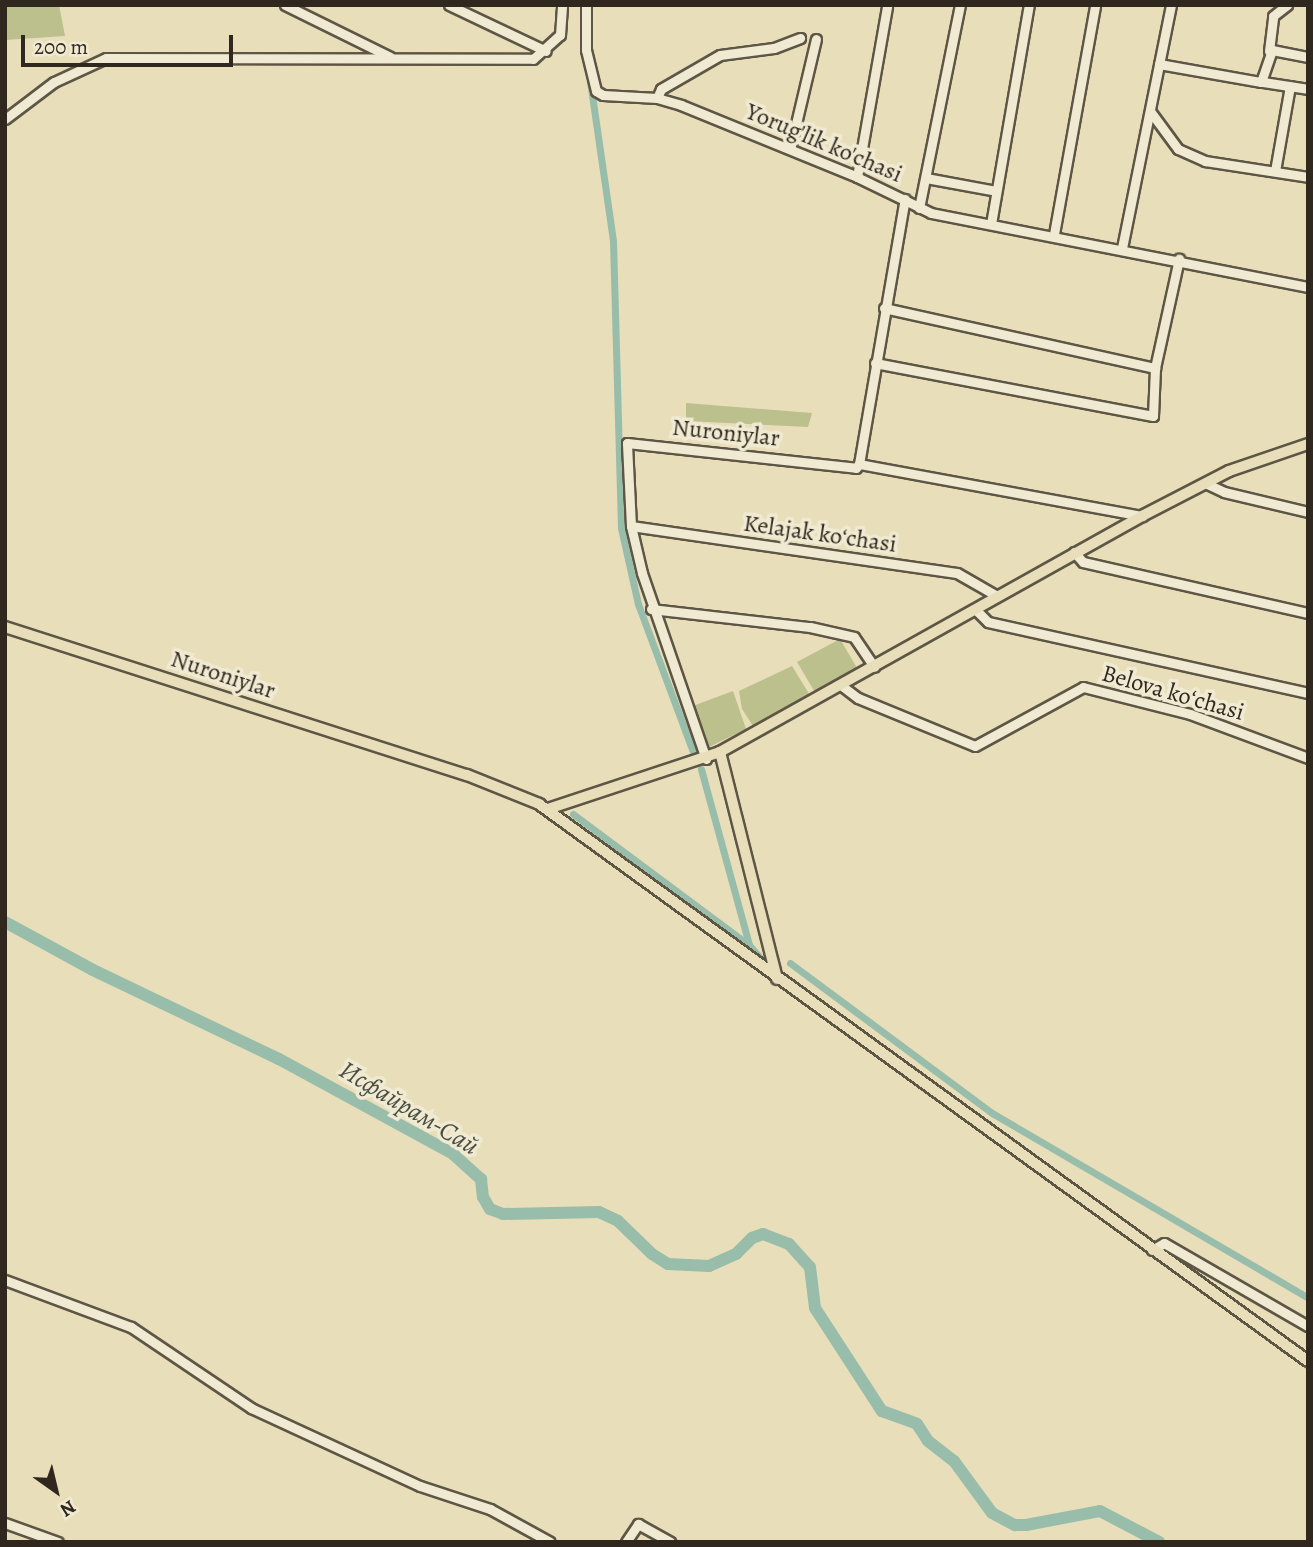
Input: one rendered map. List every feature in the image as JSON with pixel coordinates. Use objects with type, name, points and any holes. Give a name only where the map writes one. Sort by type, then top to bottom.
[{"type":"main road","points":[[548,809],[706,759],[842,687],[1074,552],[1205,483],[1281,450],[1308,444]]},
{"type":"main road","name":"Nuroniylar","points":[[5,627],[467,775],[548,809],[777,979],[1308,1361]]},
{"type":"main road","points":[[720,752],[777,979]]},
{"type":"street","points":[[285,5],[391,57]]},
{"type":"street","points":[[449,5],[546,51]]},
{"type":"street","points":[[5,119],[54,82],[106,58],[391,57],[523,60],[546,51],[560,35],[562,5]]},
{"type":"street","name":"Yorug'lik ko'chasi","points":[[586,5],[586,50],[596,91],[657,98],[857,177],[919,208],[1308,286]]},
{"type":"street","points":[[919,208],[960,5]]},
{"type":"street","points":[[991,224],[1028,5]]},
{"type":"street","points":[[1054,234],[1095,5]]},
{"type":"street","points":[[1122,248],[1171,5]]},
{"type":"street","points":[[1263,82],[1273,16],[1287,5]]},
{"type":"street","points":[[857,177],[887,6]]},
{"type":"street","points":[[657,98],[661,89],[720,55],[774,48],[800,38]]},
{"type":"street","points":[[790,149],[816,40]]},
{"type":"street","points":[[1269,51],[1308,57]]},
{"type":"street","points":[[1160,64],[1308,89]]},
{"type":"street","points":[[1275,171],[1290,86]]},
{"type":"street","points":[[1150,111],[1178,149],[1205,161],[1308,177]]},
{"type":"street","points":[[926,178],[996,191]]},
{"type":"street","points":[[859,464],[905,199]]},
{"type":"street","points":[[876,363],[1153,416],[1155,368],[1180,259]]},
{"type":"street","points":[[884,308],[1155,368]]},
{"type":"street","name":"Nuroniylar","points":[[706,759],[651,609],[631,526],[627,443],[856,468],[859,464],[1142,516]]},
{"type":"street","points":[[1205,483],[1308,512]]},
{"type":"street","name":"Kelajak koʻchasi","points":[[631,526],[957,573],[997,596]]},
{"type":"street","points":[[1074,552],[1083,562],[1308,613]]},
{"type":"street","points":[[651,609],[810,627],[854,637],[874,667]]},
{"type":"street","points":[[975,609],[988,622],[1308,693]]},
{"type":"street","name":"Belova koʻchasi","points":[[842,687],[858,698],[975,746],[1083,687],[1190,715],[1308,758]]},
{"type":"street","points":[[1152,1250],[1164,1243],[1308,1326]]},
{"type":"street","points":[[5,1280],[131,1327],[251,1408],[420,1486],[491,1509],[550,1542]]},
{"type":"street","points":[[5,1523],[58,1542]]},
{"type":"street","points":[[625,1542],[638,1524],[670,1542]]},
{"type":"green space","points":[[5,5],[59,5],[65,36],[5,40]]},
{"type":"green space","points":[[686,403],[812,413],[808,427],[686,421]]},
{"type":"green space","points":[[840,639],[857,668],[816,694],[797,662]]},
{"type":"green space","points":[[792,666],[811,697],[753,726],[742,709],[739,691]]},
{"type":"green space","points":[[733,691],[746,729],[707,748],[690,707]]},
{"type":"waterway","points":[[590,81],[613,241],[621,528],[638,604],[693,752]]},
{"type":"waterway","points":[[701,769],[749,944]]},
{"type":"waterway","points":[[573,814],[749,945],[762,960]]},
{"type":"waterway","name":"Исфайрам-Сай","points":[[5,922],[93,970],[279,1059],[453,1154],[481,1179],[483,1197],[490,1209],[503,1214],[599,1212],[618,1221],[652,1254],[668,1264],[709,1266],[736,1254],[752,1238],[763,1234],[789,1244],[810,1267],[815,1308],[882,1411],[917,1424],[928,1441],[954,1461],[992,1513],[1015,1525],[1026,1525],[1100,1511],[1159,1542]]},
{"type":"waterway","points":[[790,963],[992,1113],[1308,1298]]}]
